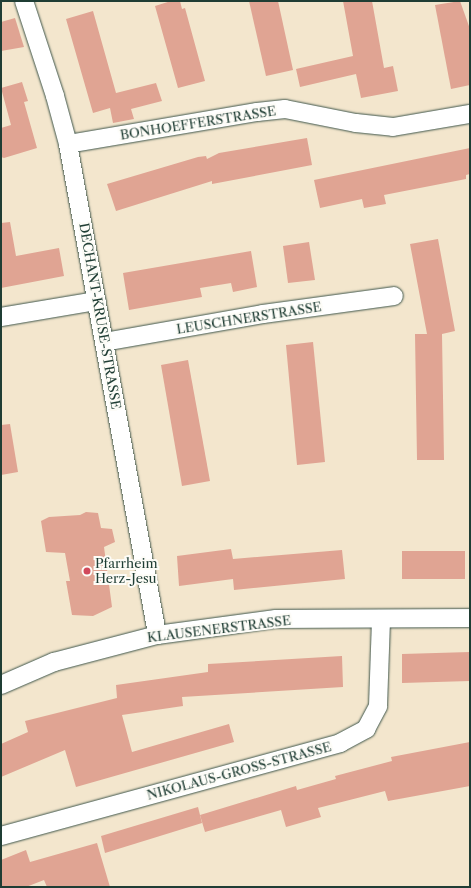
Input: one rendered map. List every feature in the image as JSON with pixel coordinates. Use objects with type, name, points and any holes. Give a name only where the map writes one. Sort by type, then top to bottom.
[{"type":"street","name":"DECHANT-KRUSE-STRASSE","points":[[24,1],[41,49],[68,144],[157,635]]},
{"type":"street","name":"BONHOEFFERSTRASSE","points":[[68,144],[257,112],[285,110],[356,124],[393,128],[470,114]]},
{"type":"street","name":"LEUSCHNERSTRASSE","points":[[104,342],[263,314],[394,296]]},
{"type":"street","points":[[1,317],[97,300]]},
{"type":"street","name":"KLAUSENERSTRASSE","points":[[1,686],[54,662],[157,635],[276,619],[470,618]]},
{"type":"street","name":"NIKOLAUS-GROSS-STRASSE","points":[[1,836],[340,743],[366,729],[378,706],[381,619]]},
{"type":"building","points":[[171,1],[180,1],[182,9],[185,8],[205,81],[178,88],[155,6]]},
{"type":"building","points":[[249,1],[278,1],[293,70],[266,76]]},
{"type":"building","points":[[343,1],[372,1],[384,68],[393,66],[398,91],[361,98],[356,74],[300,87],[296,69],[353,56]]},
{"type":"building","points":[[460,1],[470,29],[470,85],[451,89],[435,5]]},
{"type":"building","points":[[93,11],[116,93],[156,83],[162,101],[131,109],[134,119],[113,123],[110,108],[93,113],[66,19]]},
{"type":"building","points":[[15,18],[24,47],[1,51],[1,22]]},
{"type":"building","points":[[22,82],[28,101],[24,102],[37,148],[4,158],[1,157],[1,128],[11,125],[1,88]]},
{"type":"building","points":[[307,138],[312,165],[212,184],[212,181],[116,211],[107,184],[198,157],[206,156],[207,159],[219,153]]},
{"type":"building","points":[[470,148],[470,174],[466,175],[466,179],[384,195],[386,204],[364,208],[362,199],[320,208],[314,180]]},
{"type":"building","points":[[10,222],[16,256],[59,248],[64,276],[1,288],[1,223]]},
{"type":"building","points":[[438,239],[455,331],[442,334],[444,460],[417,460],[415,334],[427,334],[410,244]]},
{"type":"building","points":[[309,242],[315,280],[288,283],[283,246]]},
{"type":"building","points":[[251,251],[257,287],[233,292],[231,283],[200,288],[202,297],[129,310],[123,273]]},
{"type":"building","points":[[313,342],[325,462],[297,465],[286,345]]},
{"type":"building","points":[[188,360],[210,481],[182,486],[161,365]]},
{"type":"building","points":[[10,424],[18,472],[1,475],[1,425]]},
{"type":"building","name":"Pfarrheim Herz-Jesu","points":[[86,512],[98,513],[101,528],[112,529],[115,542],[104,547],[112,607],[93,616],[72,615],[66,581],[70,581],[65,553],[46,552],[41,521],[49,517],[80,515]]},
{"type":"building","points":[[231,549],[233,559],[342,550],[345,579],[234,590],[233,579],[179,586],[177,556]]},
{"type":"building","points":[[402,551],[465,551],[465,579],[402,579]]},
{"type":"building","points":[[470,652],[470,681],[402,683],[402,654]]},
{"type":"building","points":[[342,656],[343,687],[182,697],[183,706],[122,715],[132,752],[229,724],[234,742],[76,787],[65,750],[1,777],[1,744],[28,732],[25,721],[117,698],[116,685],[208,672],[208,664]]},
{"type":"building","points":[[470,742],[470,786],[388,801],[385,791],[318,808],[321,817],[286,827],[281,810],[205,832],[200,815],[296,786],[297,790],[336,779],[335,776],[392,761],[391,757]]},
{"type":"building","points":[[198,807],[202,823],[105,853],[101,836]]},
{"type":"building","points":[[97,843],[110,887],[47,887],[44,880],[26,887],[1,887],[1,860],[26,850],[30,862]]},
{"type":"place","name":"Pfarrheim Herz-Jesu","points":[[87,571]]}]
